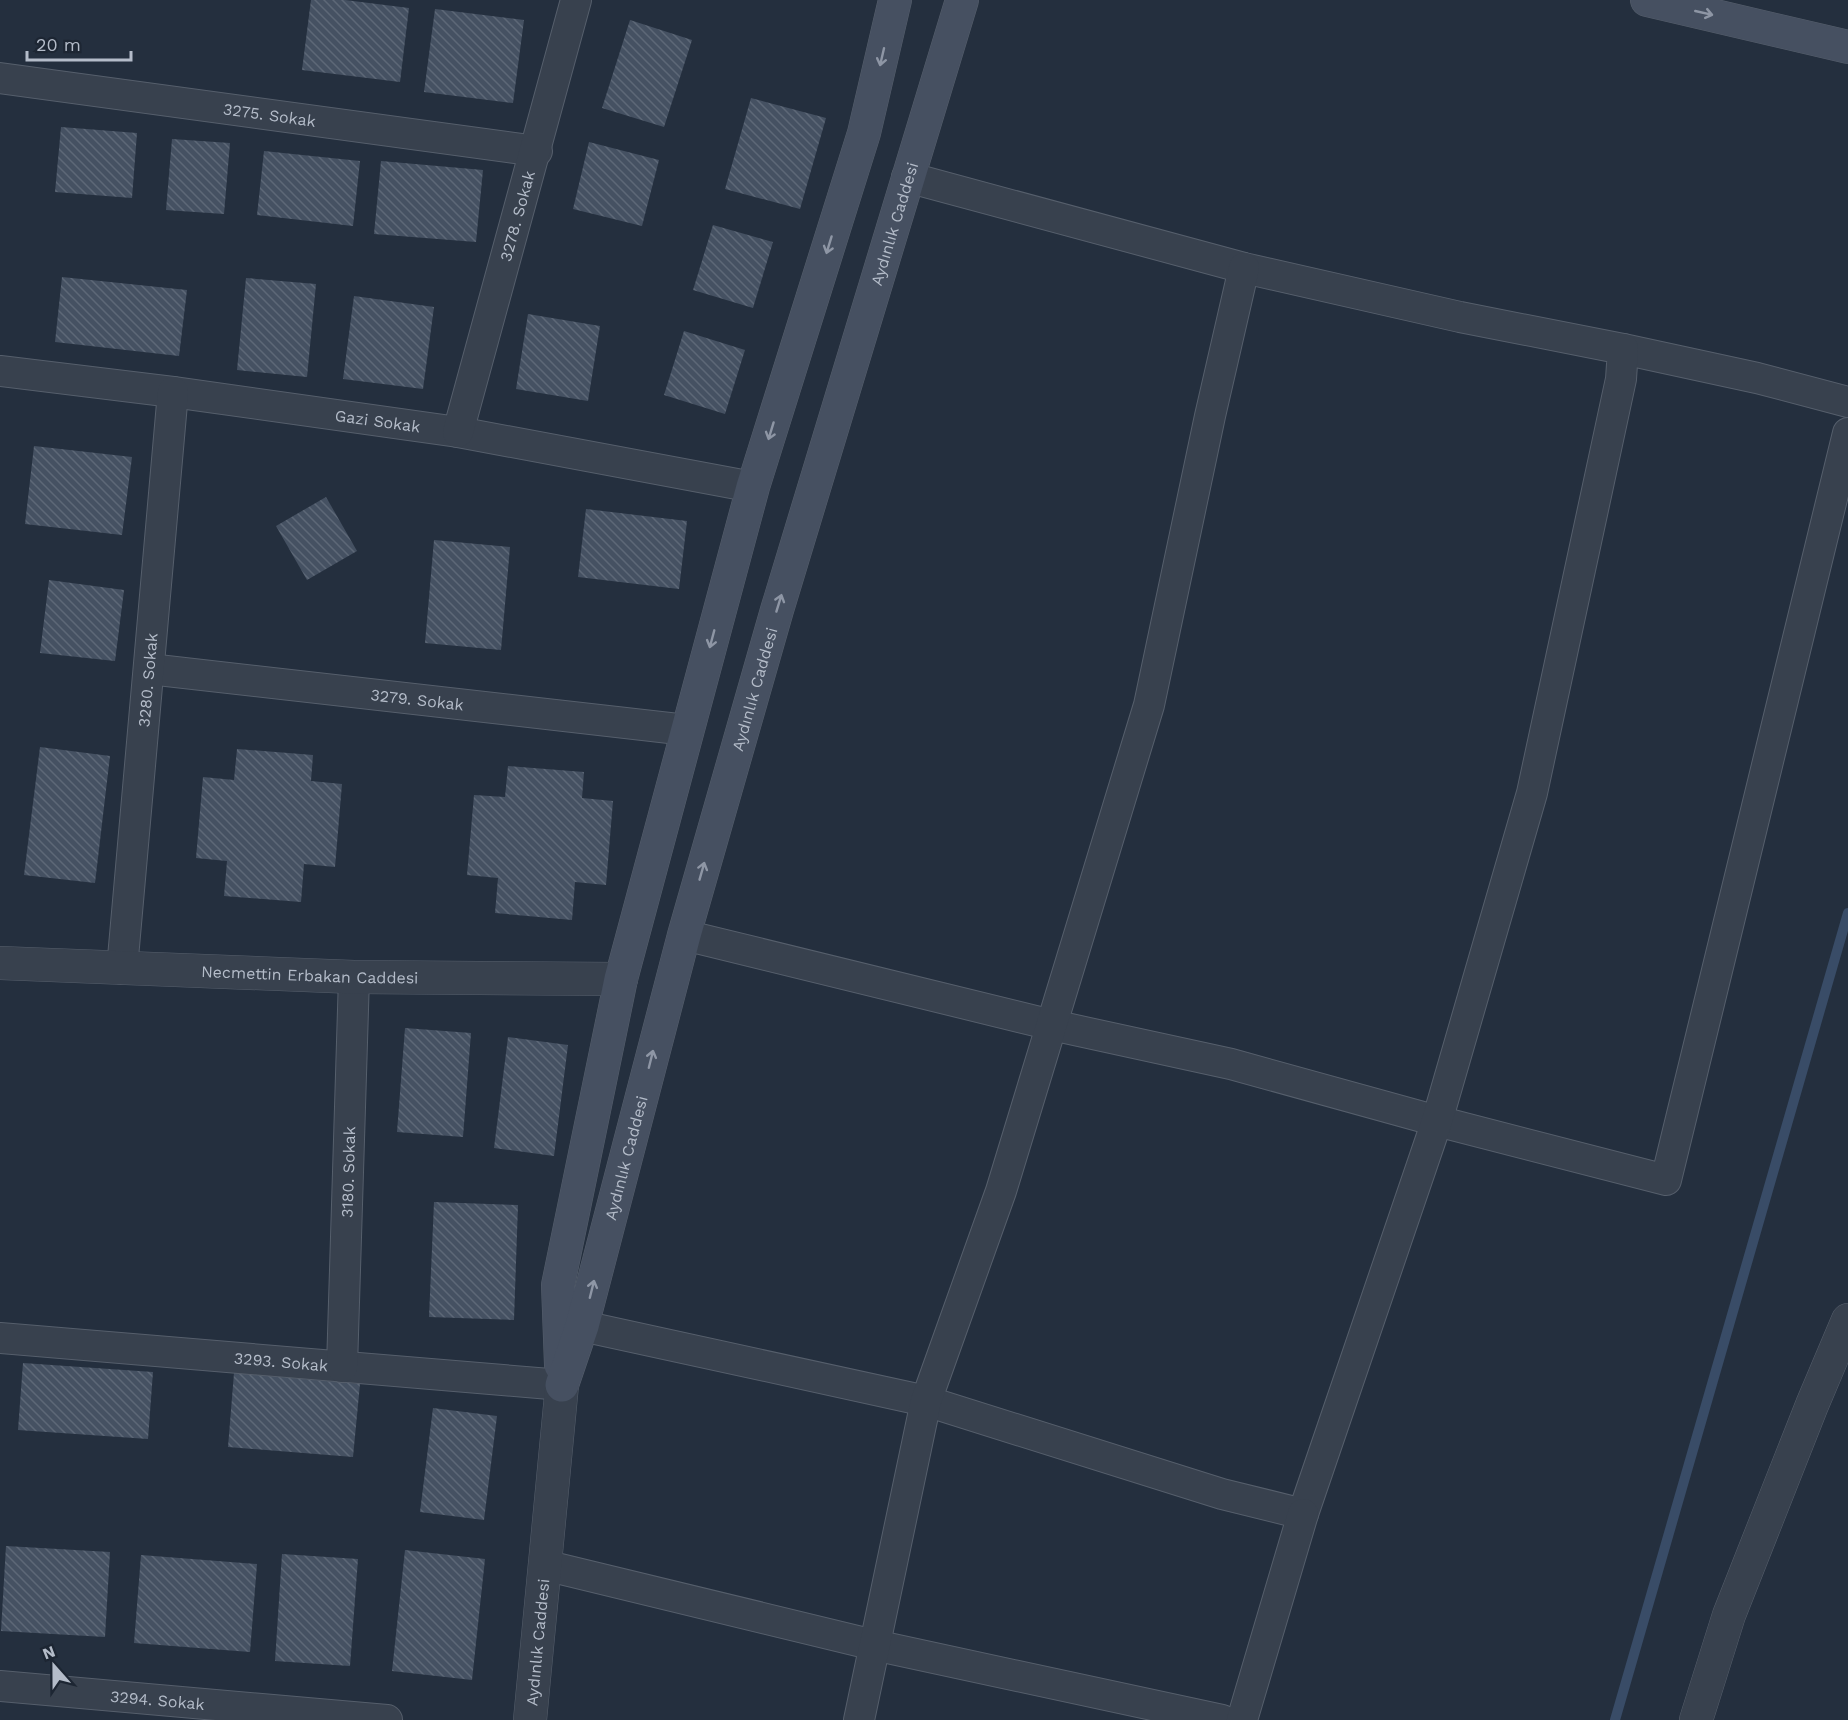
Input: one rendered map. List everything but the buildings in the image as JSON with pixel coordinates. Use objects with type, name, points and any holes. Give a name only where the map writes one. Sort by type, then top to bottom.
[{"type":"main road","name":"Aydınlık Caddesi","points":[[562,1385],[558,1285],[621,979],[753,487],[864,133],[895,0]]},
{"type":"main road","name":"Aydınlık Caddesi","points":[[562,1385],[582,1326],[684,934],[777,610],[962,0]]},
{"type":"main road","points":[[1647,0],[1848,47]]},
{"type":"street","name":"3278. Sokak","points":[[458,432],[537,151],[576,0]]},
{"type":"street","name":"3275. Sokak","points":[[0,78],[537,151]]},
{"type":"street","points":[[907,177],[1244,268],[1461,317],[1757,378],[1848,402]]},
{"type":"street","points":[[859,1720],[926,1401],[1001,1191],[1149,705],[1244,268]]},
{"type":"street","points":[[1242,1720],[1303,1514],[1437,1121],[1532,793],[1621,379],[1623,349]]},
{"type":"street","name":"Gazi Sokak","points":[[0,371],[173,392],[458,432],[753,487]]},
{"type":"street","name":"3280. Sokak","points":[[122,969],[173,392]]},
{"type":"street","points":[[684,934],[1052,1025],[1231,1064],[1437,1121],[1666,1180],[1848,433]]},
{"type":"street","name":"3279. Sokak","points":[[148,669],[687,730]]},
{"type":"street","name":"Necmettin Erbakan Caddesi","points":[[0,963],[354,977],[621,979]]},
{"type":"street","name":"3180. Sokak","points":[[342,1366],[354,977]]},
{"type":"street","points":[[1696,1720],[1729,1616],[1848,1320]]},
{"type":"street","points":[[582,1326],[926,1401],[1222,1494],[1303,1514]]},
{"type":"street","name":"3293. Sokak","points":[[0,1338],[562,1385]]},
{"type":"street","name":"Aydınlık Caddesi","points":[[530,1720],[562,1385]]},
{"type":"street","points":[[544,1565],[874,1645],[1222,1720]]},
{"type":"street","name":"3294. Sokak","points":[[0,1686],[387,1720]]},
{"type":"waterway","points":[[1615,1720],[1848,913]]}]
